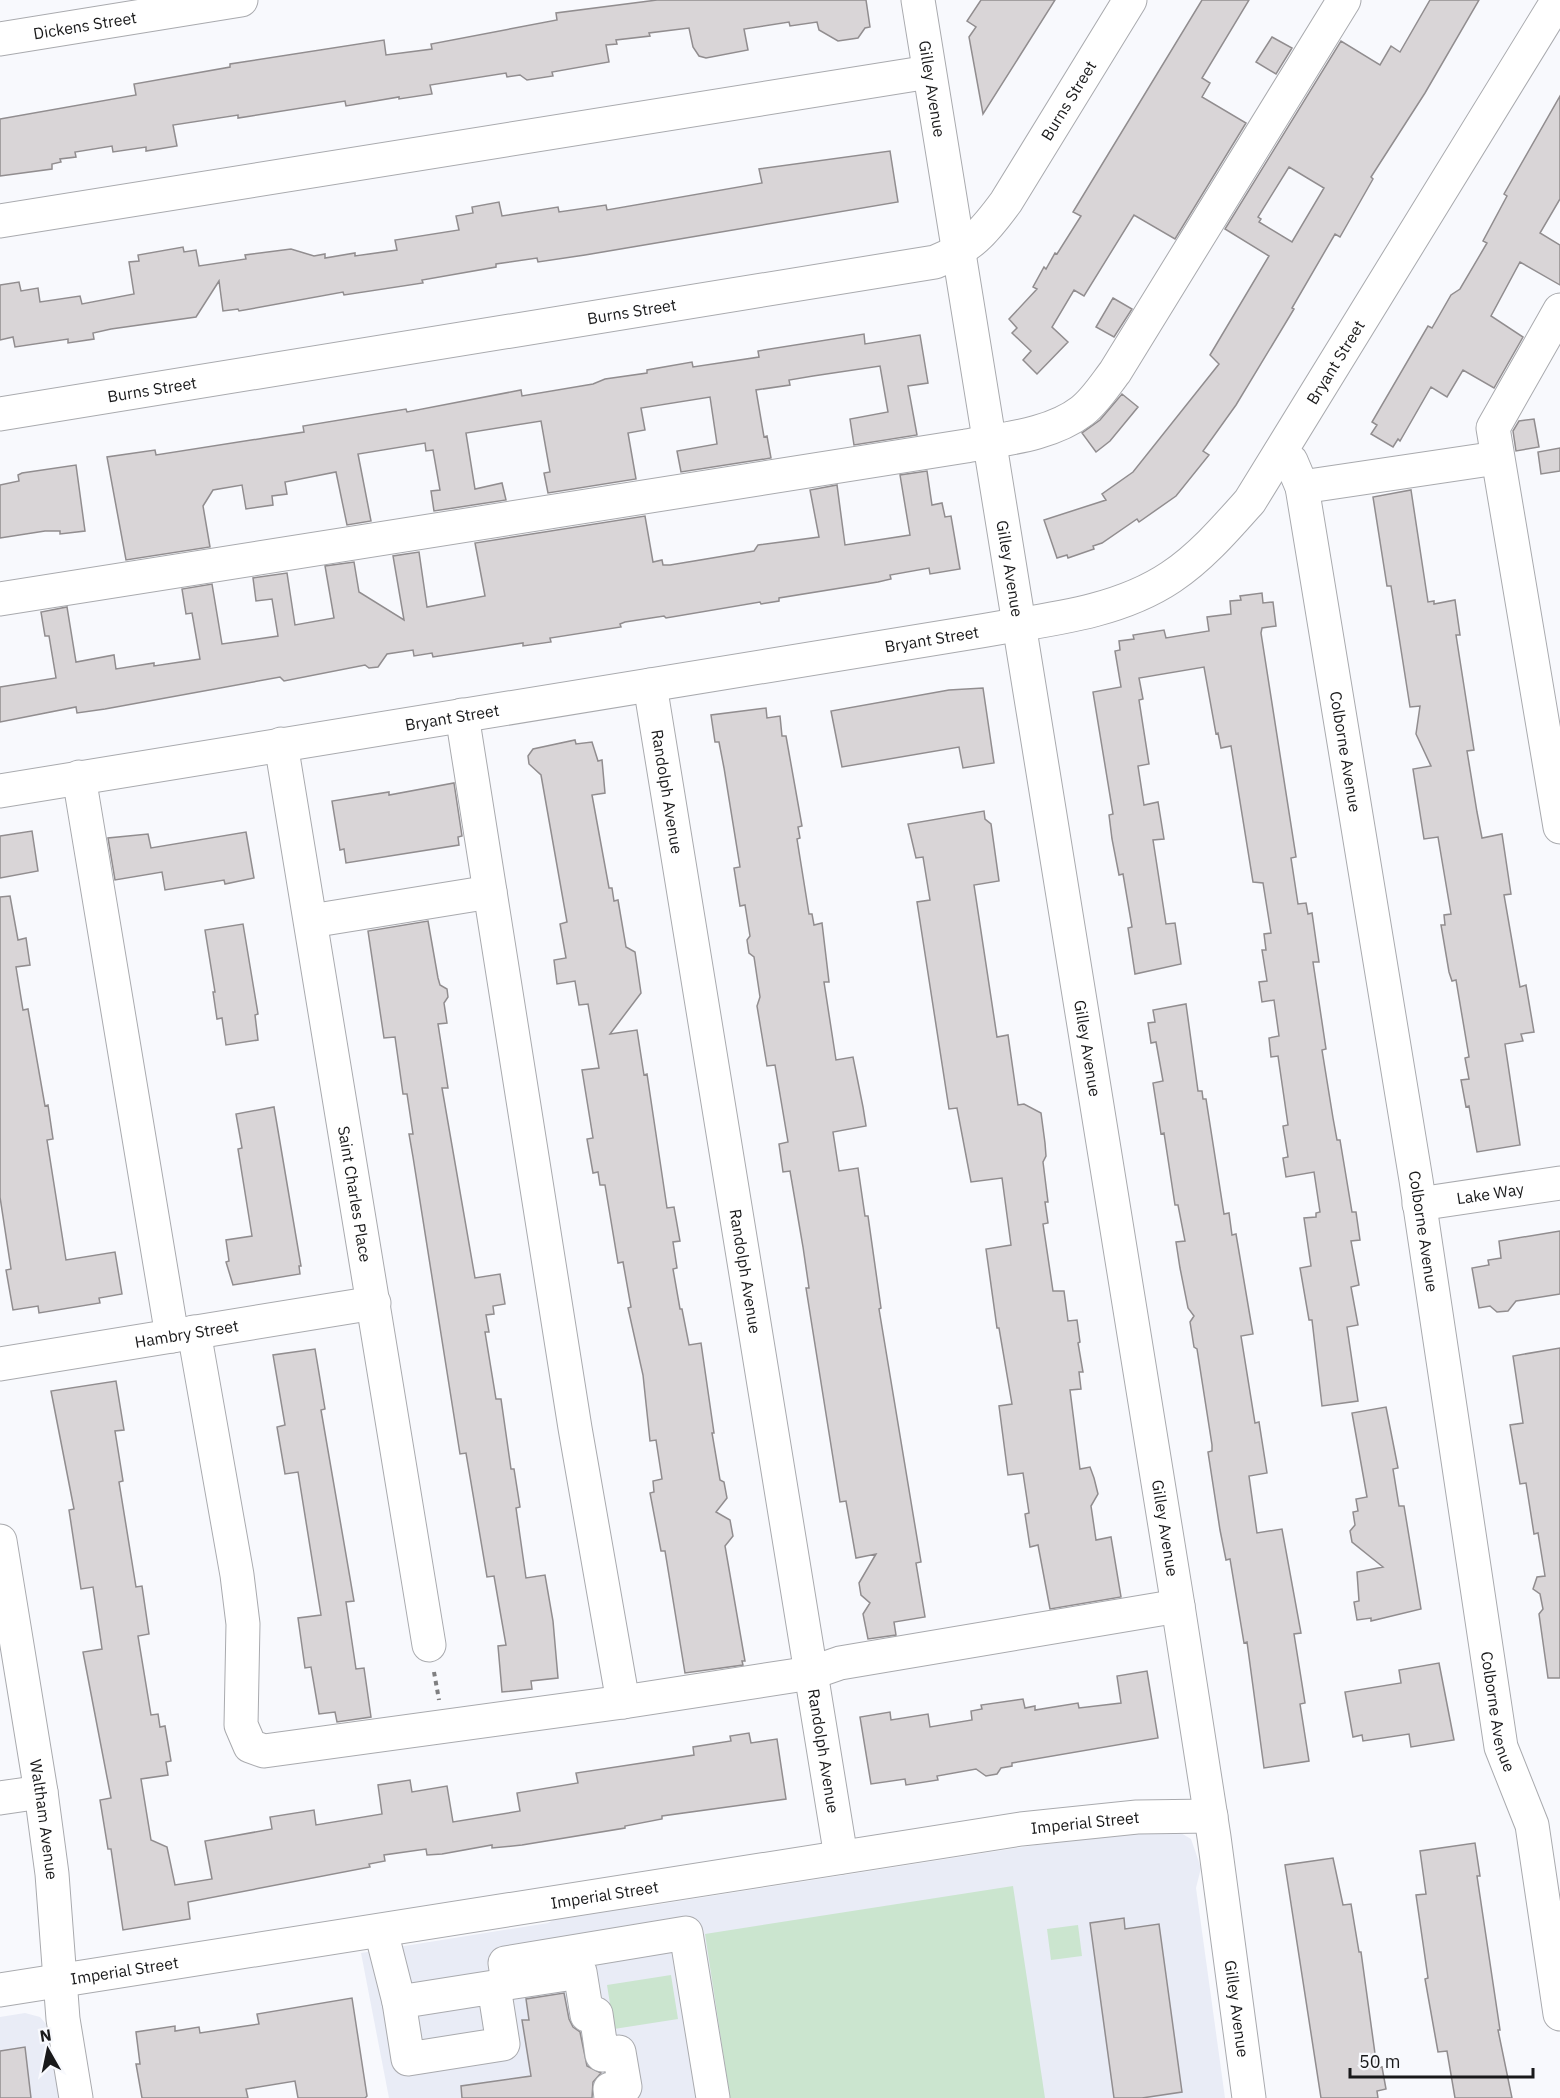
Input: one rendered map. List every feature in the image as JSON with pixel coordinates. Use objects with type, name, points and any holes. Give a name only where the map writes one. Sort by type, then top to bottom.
[{"type":"street","name":"Dickens Street","points":[[0,39],[241,0]]},
{"type":"street","name":"Gilley Avenue","points":[[918,0],[1179,1606],[1211,1816],[1249,2098]]},
{"type":"street","name":"Burns Street","points":[[0,414],[923,264],[959,252],[983,233],[1006,202],[1130,0]]},
{"type":"street","points":[[0,599],[991,441],[1039,431],[1062,422],[1082,411],[1115,372],[1344,0]]},
{"type":"street","name":"Bryant Street","points":[[0,791],[1018,624],[1099,608],[1137,595],[1170,578],[1229,525],[1250,501],[1558,3]]},
{"type":"street","points":[[0,221],[929,72]]},
{"type":"street","points":[[1560,310],[1493,428],[1560,827]]},
{"type":"street","name":"Colborne Avenue","points":[[1281,453],[1291,462],[1302,487],[1419,1204],[1501,1748],[1532,1825],[1555,1943],[1560,2014]]},
{"type":"street","points":[[1302,487],[1497,458]]},
{"type":"street","name":"Randolph Avenue","points":[[650,686],[841,1857]]},
{"type":"street","points":[[462,715],[573,1416],[623,1702]]},
{"type":"street","name":"Saint Charles Place","points":[[281,744],[429,1645]]},
{"type":"street","points":[[79,777],[183,1334],[237,1575],[243,1624],[241,1725],[250,1746],[264,1751],[623,1702],[811,1673],[840,1663],[1179,1606]]},
{"type":"street","points":[[311,921],[490,892]]},
{"type":"street","name":"Lake Way","points":[[1419,1204],[1560,1183]]},
{"type":"street","name":"Hambry Street","points":[[0,1364],[374,1303]]},
{"type":"street","name":"Waltham Avenue","points":[[0,1541],[41,1792],[52,1874],[63,2019],[76,2098]]},
{"type":"street","points":[[0,1798],[41,1792]]},
{"type":"street","name":"Imperial Street","points":[[0,1990],[841,1857],[1079,1822],[1137,1817],[1211,1816]]},
{"type":"street","points":[[381,1931],[399,2002]]},
{"type":"street","points":[[611,2098],[610,2090],[625,2087],[619,2052],[602,2055],[596,2014],[587,2015],[580,1972],[508,1983],[505,1963],[686,1933],[713,2098]]},
{"type":"path","points":[[436,1681],[439,1700]]},
{"type":"shaded area","points":[[1174,1829],[1191,1839],[1201,1868],[1196,1888],[1225,2098],[389,2098],[361,1953],[548,1923],[562,1915],[617,1905],[629,1909],[1036,1845]]},
{"type":"shaded area","points":[[25,2013],[40,2017],[46,2024],[62,2098],[0,2098],[0,2017]]},
{"type":"green space","points":[[1013,1886],[1045,2098],[730,2098],[705,1934]]},
{"type":"green space","points":[[1078,1925],[1082,1956],[1051,1960],[1047,1929]]},
{"type":"green space","points":[[671,1975],[678,2019],[614,2029],[607,1985]]},
{"type":"building","points":[[657,0],[866,0],[870,27],[865,28],[858,38],[838,41],[819,30],[817,22],[790,26],[789,22],[744,29],[748,50],[706,58],[699,56],[693,47],[689,28],[649,33],[650,36],[616,40],[617,44],[606,45],[609,62],[552,72],[553,76],[527,80],[520,75],[507,77],[506,73],[430,85],[432,94],[346,106],[345,101],[238,118],[238,115],[173,125],[177,146],[146,151],[146,147],[113,152],[112,146],[75,152],[76,157],[60,159],[61,162],[52,164],[52,169],[0,176],[0,119],[136,95],[134,84],[230,67],[230,64],[384,40],[386,55],[432,49],[431,44],[557,20],[556,13]]},
{"type":"building","points":[[981,0],[1055,0],[983,114],[969,37],[976,27],[967,21]]},
{"type":"building","points":[[1202,0],[1249,0],[1202,78],[1210,83],[1202,97],[1246,123],[1175,239],[1134,215],[1084,296],[1074,290],[1052,327],[1068,342],[1037,374],[1023,360],[1031,351],[1012,333],[1017,328],[1009,319],[1037,289],[1033,287],[1044,267],[1046,269],[1055,253],[1057,254],[1081,216],[1073,212]]},
{"type":"building","points":[[1430,0],[1479,0],[1425,93],[1371,177],[1373,179],[1340,237],[1335,234],[1292,308],[1294,309],[1236,405],[1203,451],[1209,455],[1176,496],[1139,522],[1137,519],[1102,543],[1093,546],[1094,549],[1068,558],[1067,555],[1057,558],[1044,520],[1106,500],[1102,494],[1133,472],[1219,364],[1210,355],[1269,256],[1225,229],[1341,41],[1380,65],[1391,46],[1400,52]],"holes":[[[1289,167],[1324,188],[1292,242],[1259,222],[1261,219],[1258,217]]]},
{"type":"building","points":[[1272,37],[1292,48],[1276,74],[1256,62]]},
{"type":"building","points":[[1560,96],[1560,199],[1540,233],[1560,245],[1560,285],[1520,262],[1491,316],[1523,337],[1494,388],[1463,370],[1447,397],[1431,387],[1400,441],[1398,439],[1393,447],[1371,434],[1377,425],[1372,422],[1428,326],[1432,328],[1451,295],[1460,289],[1487,243],[1483,241],[1507,196],[1504,194]]},
{"type":"building","points":[[890,151],[898,202],[585,255],[538,262],[537,258],[496,264],[496,267],[422,280],[423,283],[344,295],[343,292],[239,311],[238,309],[223,311],[219,281],[196,317],[111,329],[93,333],[94,339],[68,343],[68,339],[15,347],[13,337],[0,340],[0,285],[19,282],[21,291],[38,288],[40,302],[80,296],[82,304],[134,294],[129,262],[139,261],[138,255],[183,247],[184,252],[196,250],[199,266],[246,259],[245,255],[291,249],[314,256],[325,254],[325,258],[355,253],[355,256],[397,250],[395,240],[459,230],[456,216],[473,213],[472,207],[499,202],[502,216],[558,207],[559,212],[606,205],[607,210],[762,183],[759,169]]},
{"type":"building","points":[[1113,298],[1132,309],[1114,337],[1096,327]]},
{"type":"building","points":[[864,334],[865,344],[920,335],[928,383],[908,386],[917,435],[854,445],[850,419],[888,412],[880,366],[813,376],[789,380],[790,385],[756,390],[764,437],[767,436],[771,458],[681,472],[677,451],[717,444],[710,397],[641,408],[645,430],[628,433],[636,479],[548,493],[544,473],[550,472],[541,421],[466,433],[475,489],[502,483],[506,500],[434,511],[431,491],[440,490],[433,450],[426,451],[425,443],[358,454],[371,521],[347,525],[336,472],[285,482],[287,494],[272,496],[273,505],[246,509],[242,485],[213,490],[203,506],[210,547],[126,560],[107,457],[155,450],[156,455],[304,432],[303,426],[406,409],[407,412],[521,390],[522,396],[593,384],[605,379],[647,373],[647,370],[692,362],[693,367],[759,357],[758,351]]},
{"type":"building","points":[[1122,394],[1138,407],[1110,441],[1096,452],[1082,433],[1100,420]]},
{"type":"building","points":[[1534,419],[1539,447],[1516,451],[1513,431],[1519,421]]},
{"type":"building","points":[[1560,448],[1560,471],[1541,474],[1538,452]]},
{"type":"building","points":[[76,465],[85,531],[60,534],[60,531],[45,531],[0,538],[0,485],[19,481],[18,475],[22,473]]},
{"type":"building","points":[[927,471],[932,505],[942,503],[945,517],[951,516],[960,569],[930,574],[929,568],[890,575],[891,579],[878,582],[779,598],[779,601],[625,622],[620,624],[621,627],[550,638],[551,642],[523,646],[523,643],[433,657],[432,653],[414,656],[413,650],[387,654],[378,667],[369,668],[365,665],[284,681],[280,677],[105,709],[77,713],[76,707],[0,722],[0,687],[56,678],[49,636],[45,636],[41,612],[67,607],[76,662],[114,655],[116,669],[200,659],[192,613],[186,614],[182,589],[212,584],[222,644],[278,636],[272,599],[256,601],[253,578],[287,573],[295,625],[334,618],[325,566],[354,562],[359,592],[404,620],[393,556],[419,552],[427,607],[485,596],[475,543],[645,516],[653,562],[662,560],[663,565],[670,565],[754,551],[758,545],[819,537],[810,490],[837,485],[845,545],[910,535],[900,475]]},
{"type":"building","points":[[1411,490],[1428,602],[1434,601],[1434,604],[1455,600],[1460,635],[1456,635],[1474,750],[1467,751],[1477,812],[1482,838],[1502,834],[1511,894],[1504,895],[1520,987],[1526,985],[1534,1032],[1521,1034],[1523,1041],[1505,1044],[1520,1145],[1477,1152],[1469,1106],[1466,1107],[1461,1080],[1469,1079],[1465,1058],[1469,1057],[1456,980],[1452,981],[1449,972],[1441,925],[1445,925],[1444,915],[1451,914],[1438,837],[1424,839],[1413,769],[1431,766],[1416,734],[1420,706],[1410,707],[1391,586],[1387,586],[1373,497]]},
{"type":"building","points":[[1262,593],[1263,603],[1273,602],[1276,626],[1262,628],[1261,633],[1296,857],[1291,858],[1298,904],[1306,903],[1308,914],[1312,913],[1319,962],[1313,962],[1326,1049],[1322,1050],[1337,1140],[1340,1140],[1352,1212],[1356,1212],[1360,1240],[1351,1241],[1359,1285],[1351,1287],[1358,1325],[1347,1327],[1358,1401],[1322,1406],[1312,1320],[1309,1320],[1300,1268],[1311,1266],[1304,1218],[1316,1217],[1316,1213],[1320,1212],[1314,1172],[1286,1177],[1283,1158],[1288,1157],[1283,1126],[1288,1125],[1278,1056],[1271,1057],[1269,1038],[1279,1036],[1274,1000],[1262,1002],[1259,982],[1267,981],[1262,950],[1266,950],[1264,934],[1271,933],[1263,883],[1253,882],[1231,746],[1221,748],[1218,733],[1216,734],[1204,667],[1139,678],[1143,699],[1139,700],[1149,764],[1138,766],[1144,805],[1158,802],[1164,839],[1153,840],[1166,924],[1175,923],[1181,964],[1135,974],[1128,928],[1132,927],[1123,874],[1119,875],[1112,839],[1109,815],[1113,814],[1093,692],[1121,687],[1115,651],[1120,650],[1119,641],[1134,639],[1133,635],[1164,630],[1166,638],[1209,631],[1207,617],[1231,614],[1230,601],[1241,600],[1240,596]]},
{"type":"building","points":[[983,688],[994,763],[963,768],[959,747],[842,767],[831,711],[949,690]]},
{"type":"building","points":[[766,708],[767,718],[780,716],[782,736],[786,736],[802,826],[798,827],[800,838],[797,839],[809,914],[812,914],[814,925],[822,923],[829,982],[824,982],[836,1060],[853,1057],[863,1107],[866,1126],[833,1132],[839,1171],[858,1168],[865,1216],[868,1216],[881,1308],[879,1309],[921,1562],[916,1563],[925,1617],[894,1622],[896,1635],[868,1639],[863,1614],[870,1603],[861,1595],[859,1583],[876,1554],[856,1558],[846,1501],[840,1502],[790,1171],[783,1172],[779,1144],[788,1142],[775,1065],[767,1066],[757,1006],[760,997],[754,957],[749,953],[747,940],[750,936],[745,905],[740,906],[734,868],[740,867],[724,768],[719,742],[715,742],[711,715]]},
{"type":"building","points":[[575,740],[576,744],[592,742],[598,761],[602,760],[605,793],[592,795],[609,888],[612,888],[614,901],[618,900],[626,947],[635,952],[641,993],[610,1034],[637,1030],[644,1075],[647,1074],[667,1208],[674,1207],[680,1241],[673,1242],[677,1268],[673,1269],[680,1309],[682,1309],[689,1345],[701,1343],[714,1433],[712,1433],[720,1480],[724,1482],[727,1498],[716,1512],[730,1520],[733,1536],[725,1546],[745,1661],[742,1661],[743,1665],[685,1673],[665,1551],[661,1551],[650,1493],[654,1492],[653,1481],[662,1479],[656,1440],[650,1441],[643,1375],[628,1308],[631,1307],[623,1262],[618,1263],[605,1185],[600,1185],[598,1172],[593,1173],[587,1139],[593,1138],[582,1070],[599,1068],[588,1004],[579,1005],[575,981],[557,984],[554,960],[566,958],[560,924],[567,922],[541,775],[529,764],[528,756],[533,749]]},
{"type":"building","points":[[454,783],[462,836],[458,837],[459,845],[346,863],[344,849],[340,850],[332,801],[389,792],[389,795]]},
{"type":"building","points":[[984,811],[985,819],[991,824],[999,881],[974,885],[997,1037],[1008,1035],[1018,1105],[1024,1104],[1041,1113],[1046,1156],[1043,1162],[1048,1202],[1045,1202],[1048,1223],[1043,1224],[1053,1291],[1064,1291],[1068,1321],[1077,1320],[1080,1342],[1078,1343],[1083,1372],[1079,1372],[1081,1389],[1070,1390],[1080,1469],[1090,1467],[1094,1478],[1098,1494],[1091,1506],[1096,1540],[1111,1537],[1121,1597],[1050,1609],[1038,1545],[1030,1547],[1025,1514],[1029,1513],[1023,1473],[1008,1475],[999,1406],[1012,1404],[999,1328],[997,1328],[986,1249],[1011,1245],[1002,1178],[971,1182],[957,1108],[949,1109],[917,902],[930,900],[923,857],[916,858],[908,824]]},
{"type":"building","points":[[32,831],[38,871],[0,878],[0,836]]},
{"type":"building","points":[[246,832],[254,878],[225,884],[224,880],[165,890],[162,872],[115,880],[108,838],[148,834],[151,848]]},
{"type":"building","points":[[10,896],[18,940],[26,938],[30,965],[16,967],[23,1010],[28,1009],[45,1106],[48,1105],[53,1139],[47,1140],[66,1260],[115,1252],[122,1294],[99,1298],[100,1303],[39,1313],[38,1306],[13,1310],[6,1270],[11,1269],[0,1197],[0,897]]},
{"type":"building","points":[[428,921],[438,978],[440,985],[447,989],[448,997],[444,1003],[447,1023],[438,1024],[448,1088],[442,1088],[475,1278],[500,1274],[505,1304],[493,1306],[494,1314],[486,1315],[489,1332],[485,1332],[496,1399],[501,1399],[511,1469],[514,1469],[520,1507],[516,1508],[526,1578],[545,1575],[553,1621],[558,1678],[531,1681],[532,1689],[502,1692],[498,1646],[506,1645],[494,1576],[487,1577],[466,1453],[460,1454],[409,1134],[413,1134],[407,1094],[403,1094],[395,1037],[384,1038],[368,931]]},
{"type":"building","points":[[243,924],[258,1014],[255,1015],[258,1040],[226,1045],[222,1018],[217,1019],[205,930]]},
{"type":"building","points":[[1186,1004],[1198,1091],[1202,1091],[1203,1099],[1206,1099],[1224,1214],[1229,1213],[1232,1235],[1236,1234],[1253,1334],[1241,1336],[1255,1423],[1259,1422],[1267,1473],[1249,1476],[1257,1533],[1282,1529],[1301,1633],[1294,1634],[1305,1703],[1300,1704],[1309,1761],[1264,1768],[1247,1642],[1244,1643],[1230,1559],[1226,1560],[1220,1530],[1208,1452],[1212,1451],[1212,1445],[1197,1349],[1194,1347],[1190,1322],[1194,1316],[1188,1308],[1176,1242],[1185,1241],[1178,1205],[1175,1205],[1164,1133],[1161,1134],[1153,1083],[1163,1081],[1156,1042],[1151,1043],[1148,1023],[1155,1022],[1153,1010]]},
{"type":"building","points":[[274,1107],[301,1266],[299,1266],[300,1274],[233,1285],[226,1262],[229,1261],[226,1240],[252,1236],[238,1149],[242,1148],[236,1114]]},
{"type":"building","points":[[1560,1231],[1560,1294],[1516,1301],[1508,1311],[1497,1312],[1490,1306],[1479,1308],[1472,1268],[1489,1265],[1488,1260],[1501,1258],[1499,1241]]},
{"type":"building","points":[[1560,1348],[1560,1678],[1548,1678],[1539,1614],[1543,1609],[1540,1594],[1533,1589],[1537,1577],[1545,1576],[1538,1533],[1534,1534],[1526,1483],[1520,1484],[1510,1425],[1523,1423],[1513,1356]]},
{"type":"building","points":[[315,1349],[325,1409],[321,1410],[354,1601],[346,1602],[356,1669],[364,1668],[371,1717],[337,1722],[335,1712],[319,1714],[311,1667],[305,1668],[298,1618],[321,1615],[298,1472],[285,1474],[277,1427],[285,1425],[273,1355]]},
{"type":"building","points":[[116,1381],[124,1430],[115,1431],[123,1481],[119,1482],[136,1587],[142,1586],[149,1634],[138,1636],[151,1715],[158,1714],[160,1727],[165,1726],[171,1761],[166,1762],[168,1775],[141,1779],[151,1840],[167,1847],[175,1885],[212,1879],[205,1841],[272,1829],[270,1817],[314,1810],[316,1825],[382,1814],[378,1785],[410,1780],[412,1792],[447,1786],[453,1822],[520,1811],[517,1793],[578,1783],[576,1773],[694,1755],[693,1747],[731,1741],[730,1736],[749,1733],[751,1743],[777,1739],[786,1799],[662,1816],[662,1819],[625,1826],[625,1828],[522,1845],[492,1848],[492,1845],[442,1854],[427,1855],[426,1849],[384,1855],[385,1861],[369,1864],[370,1867],[188,1902],[190,1919],[123,1930],[111,1849],[108,1849],[100,1800],[111,1798],[83,1652],[102,1649],[93,1587],[81,1589],[69,1510],[74,1509],[51,1391]]},
{"type":"building","points":[[1386,1407],[1398,1468],[1393,1469],[1399,1506],[1404,1506],[1421,1609],[1371,1621],[1371,1618],[1357,1620],[1354,1602],[1359,1601],[1357,1572],[1383,1567],[1352,1542],[1350,1531],[1355,1525],[1353,1512],[1358,1511],[1356,1499],[1367,1497],[1352,1413]]},
{"type":"building","points":[[1439,1663],[1454,1740],[1411,1747],[1409,1734],[1363,1741],[1362,1735],[1353,1737],[1345,1692],[1401,1683],[1399,1670]]},
{"type":"building","points":[[1147,1671],[1158,1738],[1012,1763],[1012,1766],[1001,1768],[997,1774],[986,1776],[976,1769],[937,1776],[938,1780],[906,1785],[905,1779],[871,1784],[860,1717],[890,1712],[891,1720],[928,1714],[930,1727],[972,1720],[971,1711],[982,1709],[981,1705],[1023,1699],[1025,1708],[1035,1706],[1035,1710],[1078,1703],[1079,1708],[1121,1703],[1117,1676]]},
{"type":"building","points":[[1475,1843],[1480,1876],[1477,1876],[1500,2030],[1498,2030],[1512,2098],[1455,2098],[1447,2051],[1438,2052],[1425,1979],[1428,1978],[1416,1895],[1426,1894],[1420,1851]]},
{"type":"building","points":[[1333,1858],[1343,1905],[1351,1904],[1359,1952],[1361,1952],[1377,2068],[1382,2067],[1386,2089],[1377,2091],[1378,2098],[1321,2098],[1285,1865]]},
{"type":"building","points":[[1124,1918],[1125,1929],[1159,1924],[1182,2092],[1142,2098],[1114,2098],[1090,1923]]},
{"type":"building","points":[[564,1993],[569,2019],[573,2027],[580,2032],[587,2066],[601,2073],[593,2082],[592,2098],[462,2098],[461,2086],[531,2076],[522,2020],[529,2020],[526,1999]]},
{"type":"building","points":[[352,1998],[367,2096],[365,2098],[298,2098],[295,2081],[246,2089],[248,2098],[142,2098],[136,2064],[140,2064],[136,2032],[175,2026],[175,2031],[199,2027],[200,2033],[259,2024],[257,2014]]},
{"type":"building","points":[[25,2047],[31,2098],[0,2098],[0,2051]]}]
